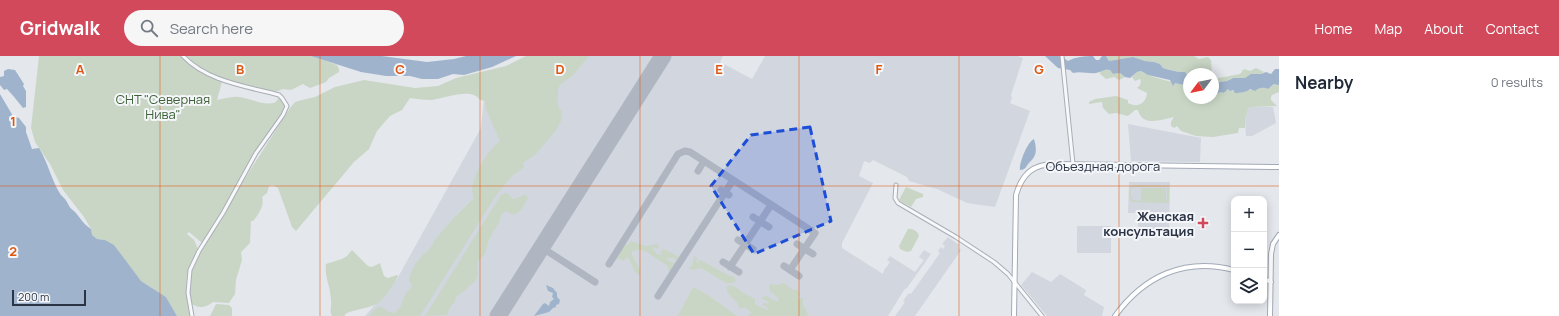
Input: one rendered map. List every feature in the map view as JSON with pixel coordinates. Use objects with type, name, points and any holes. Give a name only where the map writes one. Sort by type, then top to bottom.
[{"type":"main road","name":"Объездная дорога","points":[[1014,316],[1016,200],[1020,185],[1028,173],[1039,166],[1046,164],[1073,164],[1279,167]]},
{"type":"main road","points":[[1270,316],[1272,248],[1279,235]]},
{"type":"main road","points":[[1115,316],[1129,298],[1139,289],[1153,279],[1170,272],[1201,266],[1213,266],[1231,269]]},
{"type":"main road","points":[[1267,280],[1271,282]]},
{"type":"street","points":[[183,56],[197,68],[209,75],[239,85],[279,95],[287,106],[283,115],[256,153],[223,213],[202,246],[190,270],[188,293],[192,316]]},
{"type":"street","points":[[1062,56],[1073,164]]},
{"type":"street","points":[[896,185],[895,198],[898,204],[980,252],[1001,268],[1042,316]]},
{"type":"highlighted area","points":[[810,127],[831,221],[754,254],[711,186],[751,135]]},
{"type":"shaded area","points":[[582,56],[723,56],[720,62],[752,79],[765,56],[1017,56],[1023,58],[1011,95],[1012,98],[1010,103],[1030,111],[995,207],[967,203],[937,189],[909,181],[907,177],[873,160],[870,163],[864,161],[859,176],[873,183],[842,243],[842,248],[883,274],[885,268],[890,262],[887,260],[890,256],[915,272],[924,260],[919,257],[924,250],[931,254],[907,288],[904,290],[888,316],[365,316],[397,279],[481,128],[485,89]]},
{"type":"shaded area","points":[[1249,107],[1273,107],[1276,123],[1252,136],[1246,136],[1245,119]]},
{"type":"shaded area","points":[[1128,124],[1201,138],[1200,162],[1131,161]]},
{"type":"shaded area","points":[[1129,182],[1170,182],[1169,234],[1166,237],[1138,235],[1138,213],[1128,213]]},
{"type":"shaded area","points":[[1077,226],[1111,226],[1111,253],[1077,253]]},
{"type":"shaded area","points":[[948,237],[959,245],[958,248],[961,250],[915,316],[895,316],[905,302],[903,301],[909,293],[911,294],[940,253],[938,251],[941,247],[943,249],[945,246],[942,244]]},
{"type":"shaded area","points":[[1032,272],[1051,282],[1060,274],[1086,290],[1084,295],[1104,307],[1102,316],[1047,316],[1021,285]]},
{"type":"green space","name":"СНТ \"Северная Нива\"","points":[[39,56],[180,56],[196,70],[222,82],[217,100],[236,97],[262,103],[271,103],[276,102],[279,97],[284,102],[285,107],[282,114],[254,153],[222,212],[202,243],[189,232],[187,234],[194,240],[198,249],[187,274],[186,293],[190,316],[177,316],[166,297],[141,281],[105,240],[97,239],[92,235],[91,229],[84,217],[63,190],[50,164],[35,142],[31,128]]},
{"type":"green space","points":[[187,56],[313,56],[337,65],[339,72],[329,78],[326,82],[310,88],[303,84],[291,90],[283,89],[275,92],[239,84],[210,74],[198,67]]},
{"type":"green space","points":[[526,56],[589,56],[573,75],[560,85],[558,89],[557,103],[562,113],[561,121],[556,130],[536,154],[523,163],[524,167],[512,176],[497,194],[420,316],[369,316],[376,308],[381,307],[389,312],[395,313],[397,311],[412,285],[409,280],[416,263],[451,221],[474,198],[472,192],[473,184],[480,167],[490,151],[500,141],[486,109],[485,101],[480,100],[471,94],[458,94],[432,100],[410,98],[402,110],[390,116],[377,131],[369,149],[354,162],[296,231],[292,227],[278,188],[273,185],[269,186],[267,193],[262,197],[263,203],[257,216],[253,221],[251,221],[250,243],[241,252],[242,260],[236,280],[235,294],[229,303],[213,302],[202,307],[190,303],[189,290],[191,269],[213,231],[225,214],[233,197],[295,102],[315,97],[335,87],[364,80],[415,88],[438,86],[456,78],[506,66]]},
{"type":"green space","points":[[1106,56],[1194,56],[1199,59],[1208,57],[1211,60],[1212,68],[1183,68],[1183,72],[1179,72],[1163,68],[1160,64],[1154,62],[1133,57],[1109,61]]},
{"type":"green space","points":[[1256,68],[1264,72],[1245,78],[1232,78],[1227,81],[1219,82],[1219,78],[1240,74],[1244,69],[1250,71]]},
{"type":"green space","points":[[1101,69],[1110,70],[1113,74],[1120,73],[1125,77],[1119,80],[1114,77],[1106,79],[1100,74]]},
{"type":"green space","points":[[1141,71],[1157,78],[1183,84],[1183,104],[1219,104],[1219,92],[1224,93],[1228,89],[1236,92],[1244,92],[1256,88],[1268,89],[1276,83],[1279,85],[1279,92],[1272,95],[1271,100],[1277,106],[1249,107],[1245,119],[1245,128],[1239,128],[1238,133],[1213,137],[1196,136],[1181,131],[1177,126],[1174,128],[1171,126],[1171,122],[1174,117],[1153,121],[1143,119],[1138,110],[1135,110],[1128,116],[1116,113],[1109,114],[1103,108],[1102,102],[1089,104],[1089,102],[1095,99],[1116,96],[1128,100],[1128,103],[1135,105],[1143,102],[1147,93],[1137,88],[1140,85],[1140,79],[1135,81],[1132,77],[1137,72]]},
{"type":"green space","points":[[1133,186],[1168,186],[1169,202],[1132,202],[1129,192]],"holes":[[[1133,187],[1167,187],[1167,201],[1166,188],[1141,188],[1141,201],[1133,200],[1131,197]]]},
{"type":"green space","points":[[906,187],[923,194],[923,197],[916,199],[911,207],[899,200]]},
{"type":"green space","points":[[505,193],[509,194],[512,199],[526,195],[528,198],[521,210],[514,215],[506,211],[503,214],[489,240],[484,255],[478,261],[478,274],[476,279],[467,289],[457,296],[447,315],[425,316],[501,195]]},
{"type":"green space","points":[[908,229],[915,230],[919,236],[911,251],[907,252],[900,249],[899,246]]},
{"type":"green space","points":[[626,238],[626,245],[629,244],[630,241],[646,246],[658,244],[659,249],[654,247],[653,249],[657,254],[663,255],[660,252],[664,249],[679,257],[676,262],[674,258],[667,258],[667,260],[675,263],[670,273],[667,265],[652,255],[640,250],[636,250],[634,252],[632,250],[632,255],[641,272],[639,275],[635,272],[628,257],[623,261],[613,257]]},
{"type":"green space","points":[[352,250],[368,266],[372,267],[380,263],[384,276],[388,278],[398,276],[385,296],[376,304],[349,312],[345,314],[345,316],[332,316],[331,296],[326,273],[326,264],[342,259]]},
{"type":"green space","points":[[694,256],[698,259],[696,261],[697,263],[700,260],[734,277],[736,281],[733,283],[726,283],[701,268],[692,270],[689,268],[692,266]]},
{"type":"green space","points":[[784,283],[793,290],[798,290],[800,295],[798,298],[803,298],[803,305],[809,316],[749,316],[748,314],[752,313],[746,308],[739,308],[737,302],[730,296],[727,290],[727,286],[729,285],[736,287],[743,293],[755,299],[755,304],[769,311],[767,307],[763,305],[765,302],[767,304],[769,302],[761,298],[766,296],[778,302],[779,299],[770,291],[769,285]]},
{"type":"green space","points":[[693,287],[708,295],[737,316],[678,316]]},
{"type":"green space","points":[[216,304],[229,305],[232,308],[232,316],[210,316]]},
{"type":"water","points":[[311,56],[382,56],[427,62],[466,56],[516,56],[492,67],[464,75],[453,74],[438,79],[422,79],[410,76],[386,76],[361,72]]},
{"type":"water","points":[[1045,56],[1061,56],[1068,61],[1087,56],[1093,56],[1096,60],[1099,60],[1102,56],[1106,56],[1109,61],[1133,57],[1160,64],[1163,68],[1183,72],[1183,85],[1175,83],[1173,86],[1170,80],[1148,75],[1141,71],[1137,72],[1130,78],[1125,77],[1120,73],[1113,74],[1110,70],[1096,73],[1073,73],[1070,70],[1058,68]]},
{"type":"water","points":[[8,69],[15,70],[24,84],[23,86],[26,91],[26,107],[23,108],[7,89],[4,90],[0,85],[0,77],[4,76],[4,71]]},
{"type":"water","points":[[1275,69],[1279,69],[1279,85],[1274,84],[1268,89],[1262,88],[1255,91],[1250,89],[1239,93],[1235,93],[1233,90],[1230,91],[1228,89],[1224,93],[1219,93],[1219,82],[1233,78],[1245,78],[1251,74],[1261,74],[1266,72],[1271,74]]},
{"type":"water","points":[[0,94],[13,116],[19,118],[26,127],[26,132],[32,149],[39,148],[60,193],[71,208],[91,229],[92,235],[97,239],[105,240],[114,245],[141,281],[166,297],[177,316],[0,316]]},
{"type":"water","points":[[1034,139],[1036,146],[1035,155],[1025,169],[1020,170],[1024,153],[1031,141]]},
{"type":"water","points":[[546,285],[553,288],[557,293],[557,297],[560,300],[559,304],[549,312],[534,316],[543,304],[545,303],[549,306],[550,302],[554,299],[552,297],[553,293],[548,291]]},
{"type":"taxiway","points":[[609,264],[678,154],[685,151],[690,152],[815,233],[790,270]]},
{"type":"taxiway","points":[[698,171],[704,161]]},
{"type":"taxiway","points":[[658,296],[733,180]]},
{"type":"taxiway","points":[[721,190],[729,195]]},
{"type":"taxiway","points":[[730,267],[771,205]]},
{"type":"taxiway","points":[[753,217],[769,227]]},
{"type":"taxiway","points":[[738,240],[753,249]]},
{"type":"taxiway","points":[[797,244],[813,254]]},
{"type":"taxiway","points":[[541,247],[595,282]]},
{"type":"taxiway","points":[[723,262],[739,272]]},
{"type":"taxiway","points":[[784,266],[799,276]]},
{"type":"runway","points":[[498,316],[663,56]]},
{"type":"place","name":"Женская консультация","points":[[1203,223]]}]
